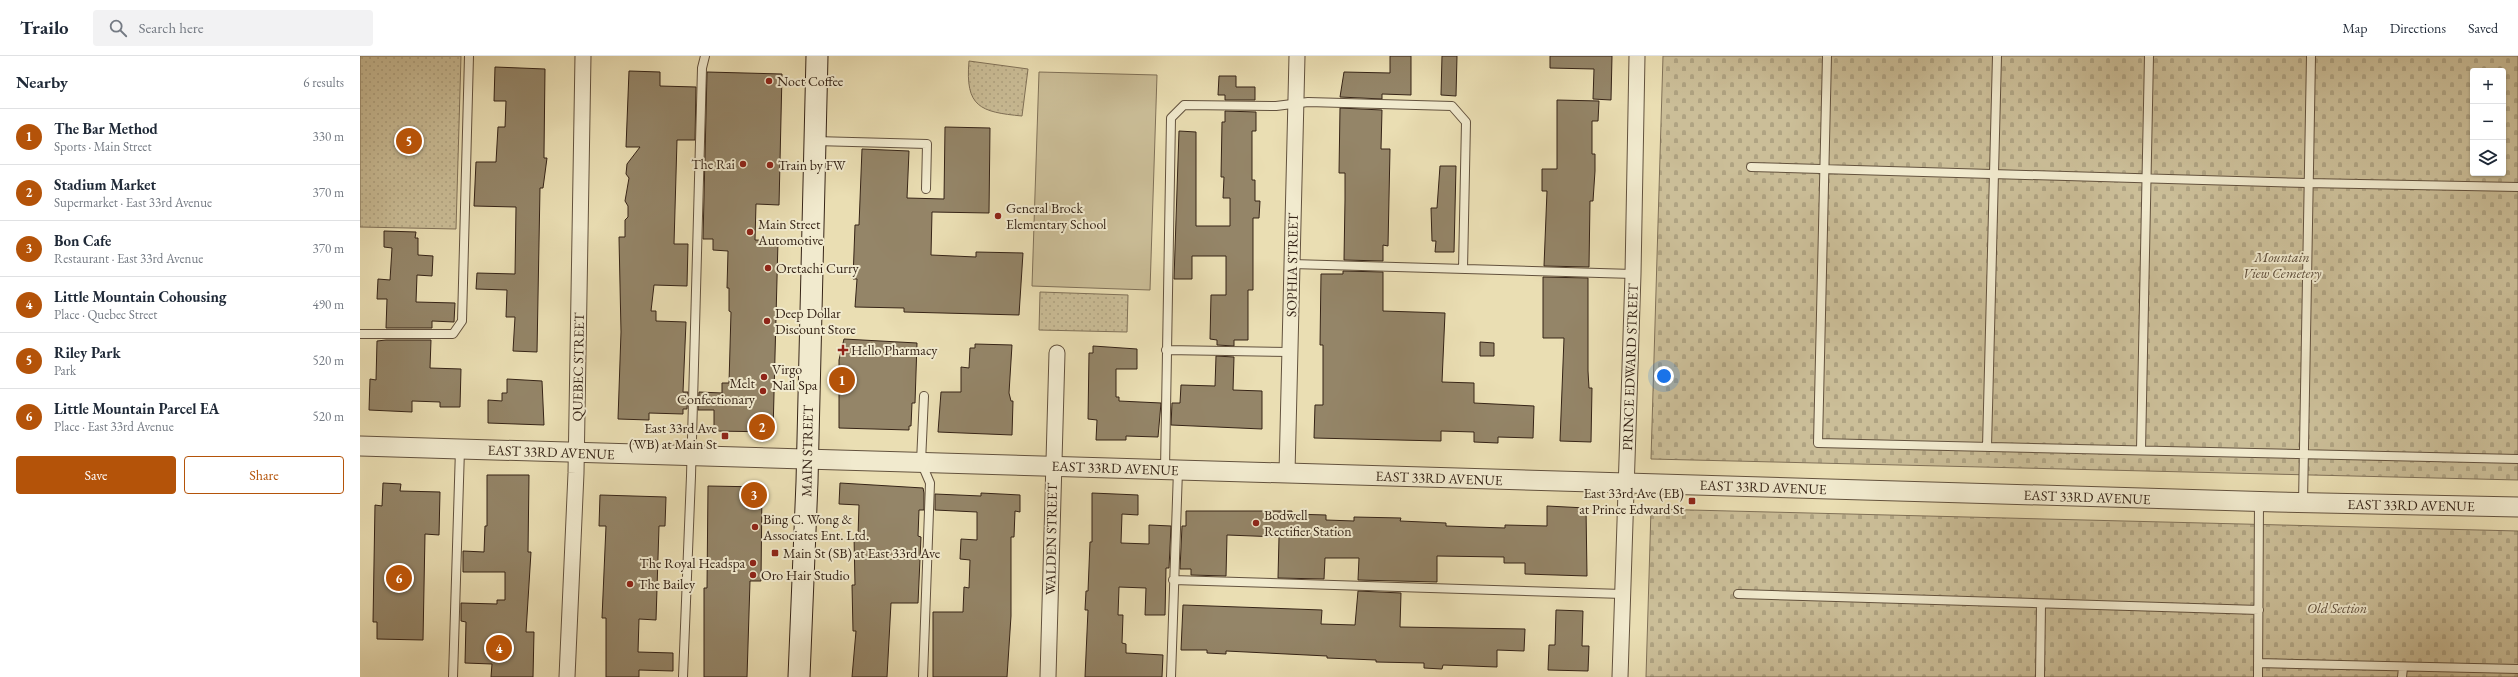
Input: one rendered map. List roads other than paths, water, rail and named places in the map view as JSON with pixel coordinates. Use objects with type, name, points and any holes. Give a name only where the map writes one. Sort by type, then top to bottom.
[{"type":"main road","name":"MAIN STREET","points":[[799,677],[807,458],[817,56]]},
{"type":"street","name":"QUEBEC STREET","points":[[567,677],[577,453],[583,56]]},
{"type":"street","name":"SOPHIA STREET","points":[[1287,473],[1297,56]]},
{"type":"street","name":"PRINCE EDWARD STREET","points":[[1620,677],[1633,274],[1637,56]]},
{"type":"street","name":"WALDEN STREET","points":[[1048,677],[1057,353]]},
{"type":"street","name":"EAST 33RD AVENUE","points":[[360,446],[2259,502],[2518,507]]},
{"type":"lane","points":[[360,334],[453,334],[462,321],[470,56]]},
{"type":"lane","points":[[683,677],[702,68],[705,56]]},
{"type":"lane","points":[[1827,56],[1818,443],[2518,459]]},
{"type":"lane","points":[[1987,447],[1997,56]]},
{"type":"lane","points":[[2141,450],[2149,56]]},
{"type":"lane","points":[[2303,503],[2307,183],[2311,56]]},
{"type":"lane","points":[[1171,677],[1173,580],[1172,470],[1166,350],[1171,118],[1184,105],[1297,104],[1308,102],[1452,106],[1466,122],[1463,270]]},
{"type":"lane","points":[[814,141],[927,144],[926,189]]},
{"type":"lane","points":[[1751,167],[2307,183],[2518,187]]},
{"type":"lane","points":[[1292,264],[1633,274]]},
{"type":"lane","points":[[1166,350],[1290,352]]},
{"type":"lane","points":[[923,677],[930,483],[921,462],[924,396]]},
{"type":"lane","points":[[452,677],[460,449]]},
{"type":"lane","points":[[2258,677],[2259,502]]},
{"type":"lane","points":[[1173,580],[1623,594]]},
{"type":"lane","points":[[1738,594],[2259,610]]},
{"type":"lane","points":[[2040,677],[2041,604]]},
{"type":"lane","points":[[2258,663],[2403,668],[2518,669]]},
{"type":"lane","points":[[2402,677],[2403,668]]},
{"type":"place","name":"Noct Coffee","points":[[769,81]]},
{"type":"place","name":"Riley Park","points":[[409,141]]},
{"type":"place","name":"The Rai","points":[[743,164]]},
{"type":"place","name":"Train by FW","points":[[770,165]]},
{"type":"place","name":"General Brock Elementary School","points":[[998,216]]},
{"type":"place","name":"Main Street Automotive","points":[[750,232]]},
{"type":"place","name":"Oretachi Curry","points":[[768,268]]},
{"type":"place","name":"Deep Dollar Discount Store","points":[[767,321]]},
{"type":"place","name":"Hello Pharmacy","points":[[843,350]]},
{"type":"place","name":"Virgo Nail Spa","points":[[764,377]]},
{"type":"place","name":"The Bar Method","points":[[842,380]]},
{"type":"place","name":"Melt Confectionary","points":[[763,391]]},
{"type":"place","name":"Stadium Market","points":[[762,427]]},
{"type":"place","name":"East 33rd Ave (WB) at Main St","points":[[725,436]]},
{"type":"place","name":"Bon Cafe","points":[[754,495]]},
{"type":"place","name":"East 33rd Ave (EB) at Prince Edward St","points":[[1692,501]]},
{"type":"place","name":"Bodwell Rectifier Station","points":[[1256,523]]},
{"type":"place","name":"Bing C. Wong & Associates Ent. Ltd.","points":[[755,527]]},
{"type":"place","name":"Main St (SB) at East 33rd Ave","points":[[775,553]]},
{"type":"place","name":"The Royal Headspa","points":[[753,563]]},
{"type":"place","name":"Oro Hair Studio","points":[[753,575]]},
{"type":"place","name":"Little Mountain Parcel EA","points":[[399,578]]},
{"type":"place","name":"The Bailey","points":[[630,584]]},
{"type":"place","name":"Little Mountain Cohousing","points":[[499,648]]},
{"type":"park label","name":"Mountain View Cemetery","points":[[2282,266]]},
{"type":"park label","name":"Old Section","points":[[2337,608]]}]
